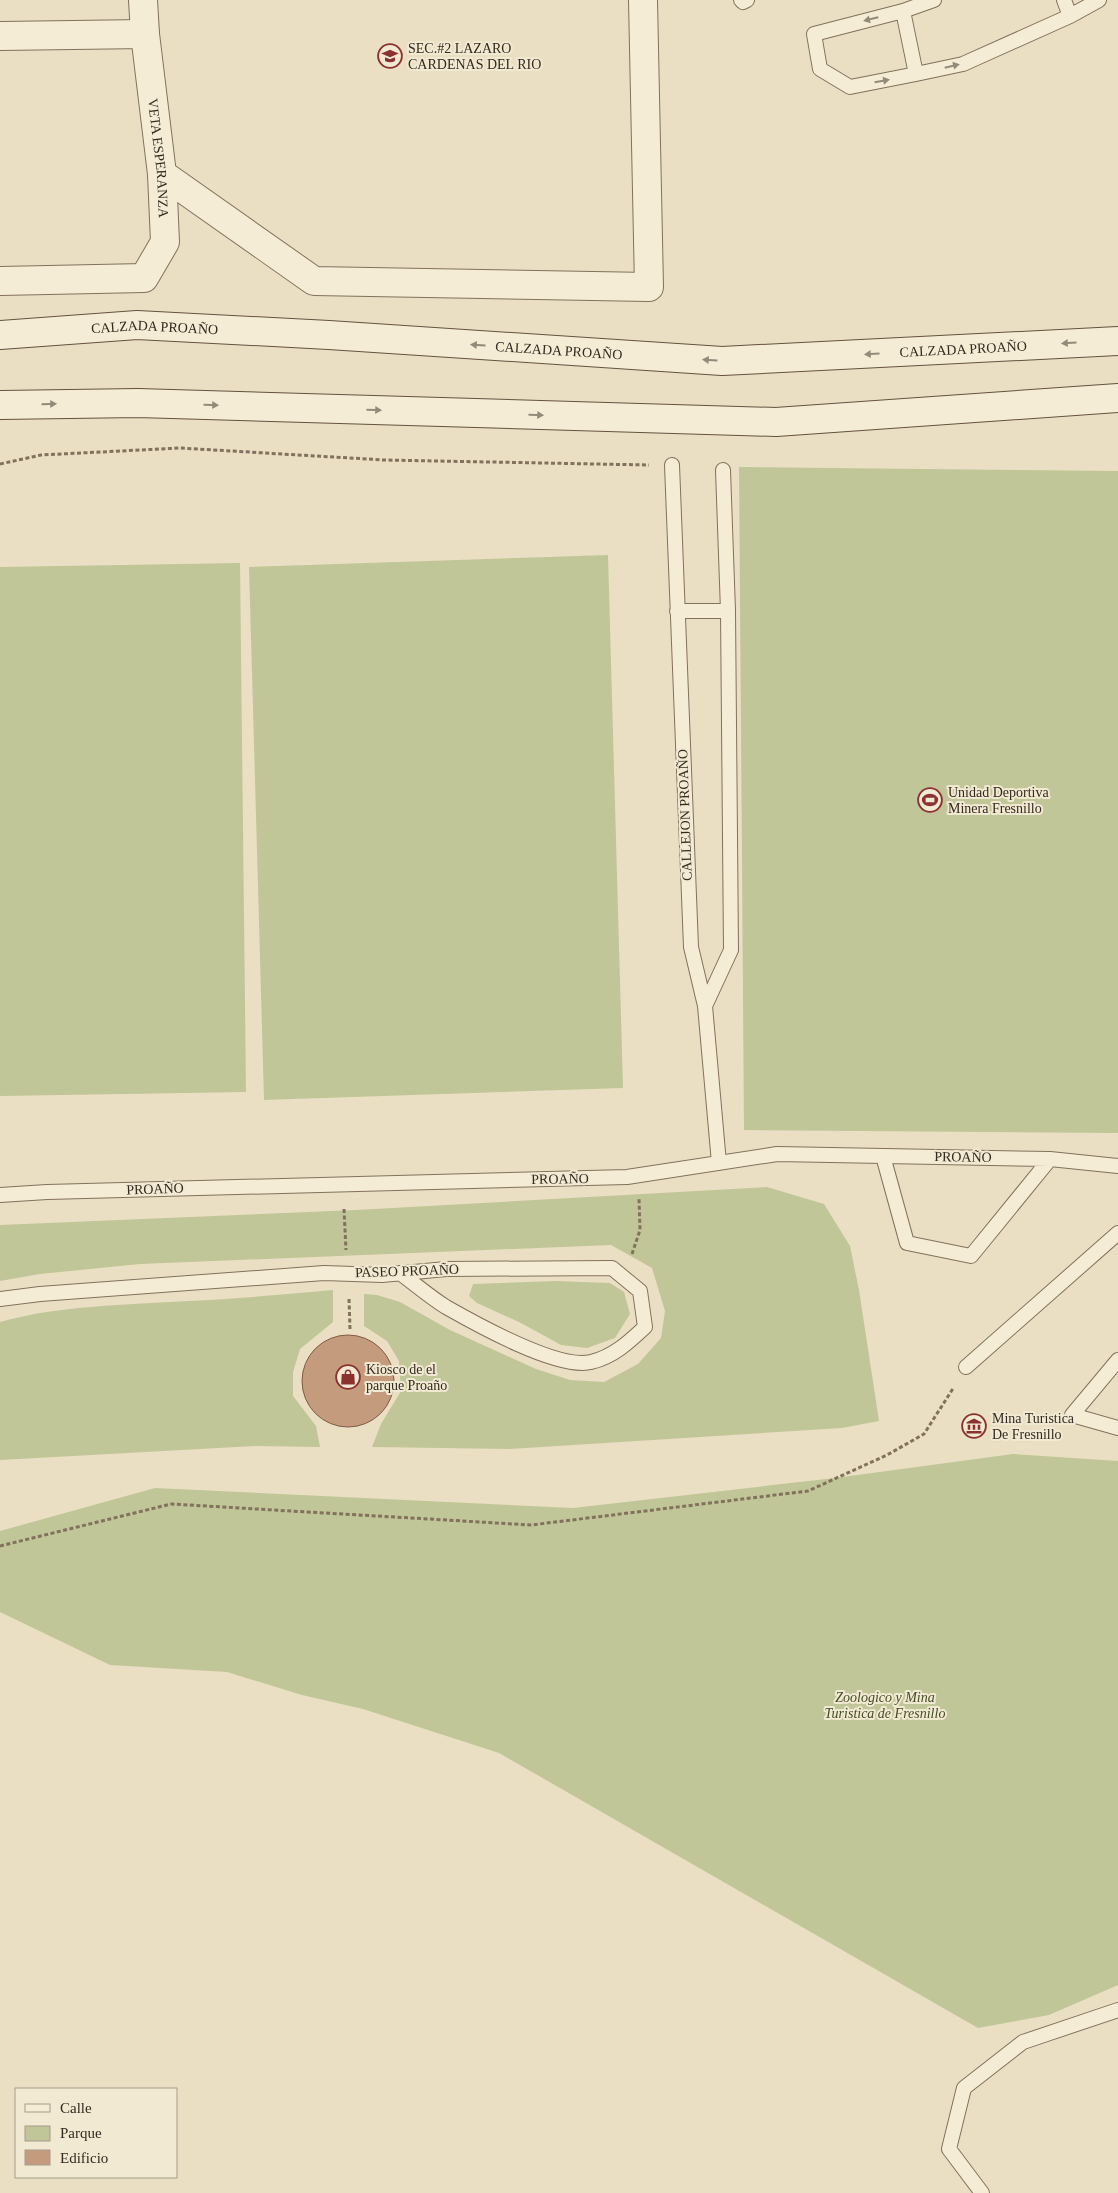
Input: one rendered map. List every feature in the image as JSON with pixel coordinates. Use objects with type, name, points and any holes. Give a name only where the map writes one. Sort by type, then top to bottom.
[{"type":"main road","name":"VETA ESPERANZA","points":[[0,281],[144,278],[165,242],[162,174],[143,0]]},
{"type":"main road","points":[[162,174],[314,281],[649,286],[643,0]]},
{"type":"main road","points":[[0,36],[146,34]]},
{"type":"main road","name":"CALZADA PROAÑO","points":[[0,335],[138,325],[329,335],[722,361],[1118,341]]},
{"type":"main road","points":[[0,405],[138,403],[776,422],[1118,398]]},
{"type":"lane","points":[[741,0],[747,0]]},
{"type":"lane","points":[[934,0],[904,11],[814,34],[820,69],[850,87],[963,64],[1070,16],[1099,0]]},
{"type":"lane","points":[[1064,0],[1070,16]]},
{"type":"lane","points":[[904,11],[916,74]]},
{"type":"lane","name":"CALLEJON PROAÑO","points":[[672,465],[691,946],[705,1006],[719,1162]]},
{"type":"lane","points":[[705,1006],[731,950],[728,610],[723,470]]},
{"type":"lane","points":[[677,611],[728,610]]},
{"type":"lane","name":"PROAÑO","points":[[0,1195],[47,1192],[638,1175],[777,1154],[1050,1159],[1118,1166]]},
{"type":"lane","points":[[883,1156],[907,1243],[971,1256],[1050,1159]]},
{"type":"lane","points":[[966,1367],[1118,1233]]},
{"type":"lane","name":"PASEO PROAÑO","points":[[0,1299],[40,1294],[267,1276],[347,1273],[382,1275],[400,1273],[446,1269],[612,1268],[640,1291],[645,1327],[622,1349],[590,1363],[557,1360],[529,1349],[445,1306],[400,1273]]},
{"type":"lane","points":[[1118,1360],[1072,1415],[1118,1428]]},
{"type":"lane","points":[[982,2193],[949,2149],[964,2088],[1023,2042],[1118,2010]]},
{"type":"path","points":[[0,464],[41,455],[180,448],[384,460],[606,466],[672,465]]},
{"type":"path","points":[[625,1278],[640,1230],[638,1175]]},
{"type":"path","points":[[342,1184],[350,1329]]},
{"type":"path","points":[[0,1546],[171,1504],[531,1525],[808,1490],[887,1455],[924,1434],[966,1367]]},
{"type":"green space","name":"Unidad Deportiva Minera Fresnillo","points":[[739,467],[1118,471],[1118,1133],[744,1130]]},
{"type":"green space","points":[[608,555],[623,1088],[264,1100],[249,567]]},
{"type":"green space","points":[[240,563],[246,1092],[0,1096],[0,567]]},
{"type":"green space","points":[[767,1187],[824,1204],[850,1246],[859,1290],[879,1421],[842,1428],[510,1449],[372,1447],[381,1424],[401,1391],[399,1361],[387,1341],[364,1326],[364,1294],[377,1295],[400,1302],[450,1330],[536,1369],[570,1380],[604,1382],[638,1364],[661,1338],[665,1311],[652,1268],[611,1245],[140,1264],[40,1274],[0,1281],[0,1225],[356,1210]]},
{"type":"green space","points":[[555,1281],[610,1283],[624,1292],[630,1314],[615,1338],[587,1348],[561,1345],[521,1323],[477,1303],[469,1296],[473,1284]]},
{"type":"green space","points":[[333,1290],[333,1322],[300,1349],[293,1372],[293,1396],[316,1426],[320,1447],[255,1446],[0,1460],[0,1322],[23,1316],[70,1309]]},
{"type":"green space","name":"Zoologico y Mina Turistica de Fresnillo","points":[[1013,1454],[1118,1461],[1118,1985],[1049,2015],[978,2028],[499,1753],[363,1709],[302,1695],[227,1672],[110,1665],[0,1612],[0,1531],[155,1488],[573,1508],[835,1478]]},
{"type":"building","name":"Kiosco de el parque Proaño","points":[[348,1335],[366,1338],[381,1348],[391,1363],[394,1381],[391,1399],[381,1414],[366,1424],[348,1427],[330,1424],[315,1414],[305,1399],[302,1381],[305,1363],[315,1348],[330,1338]]},
{"type":"place","name":"SEC.#2 LAZARO CARDENAS DEL RIO","points":[[390,56]]},
{"type":"place","name":"Unidad Deportiva Minera Fresnillo","points":[[930,800]]},
{"type":"place","name":"Kiosco de el parque Proaño","points":[[348,1377]]},
{"type":"place","name":"Mina Turistica De Fresnillo","points":[[974,1426]]}]
